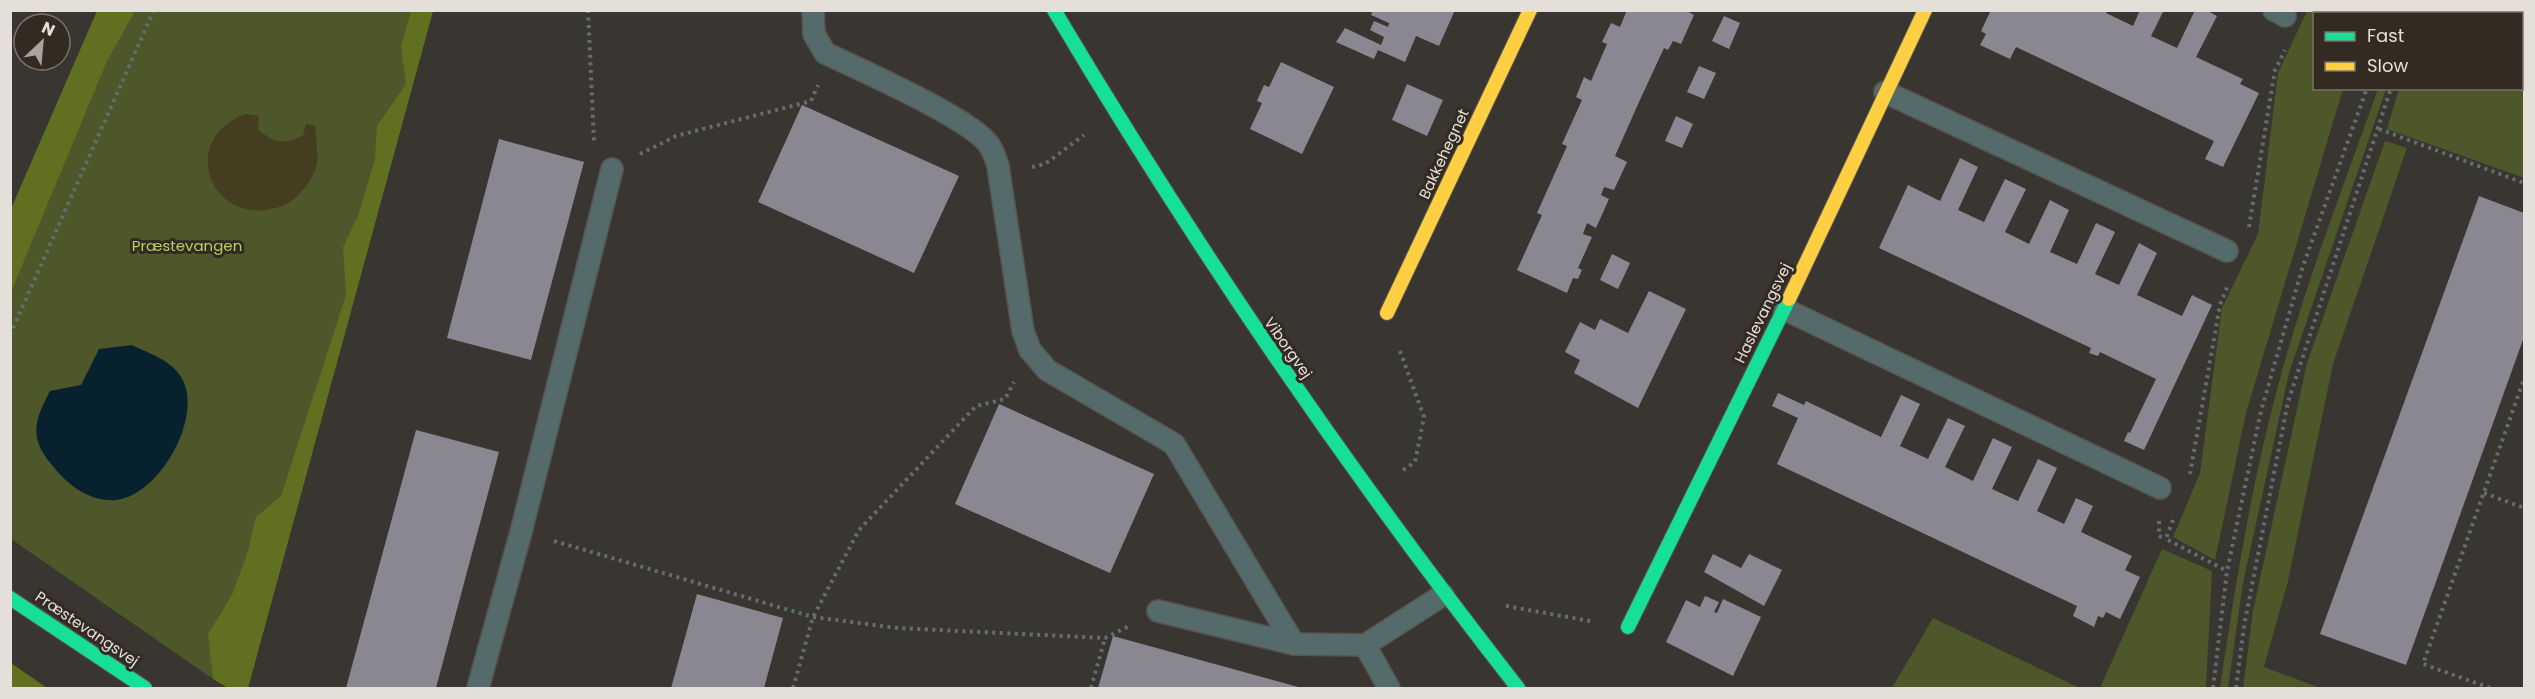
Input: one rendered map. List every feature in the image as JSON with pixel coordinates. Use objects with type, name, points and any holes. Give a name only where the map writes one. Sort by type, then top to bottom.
[{"type":"street","name":"Viborgvej","points":[[1054,10],[1114,112],[1258,335],[1443,595],[1518,688]]},
{"type":"street","name":"Bakkehegnet","points":[[1387,313],[1530,10]]},
{"type":"street","name":"Haslevangsvej","points":[[1628,627],[1784,309],[1924,10]]},
{"type":"street","name":"Præstevangsvej","points":[[10,598],[145,688]]},
{"type":"lane","points":[[813,10],[814,34],[825,53],[955,118],[975,131],[989,145],[999,175],[1023,331],[1030,350],[1047,370],[1174,444],[1294,644]]},
{"type":"lane","points":[[1885,92],[2227,251]]},
{"type":"lane","points":[[478,688],[521,532],[612,169]]},
{"type":"lane","points":[[1784,309],[2160,488]]},
{"type":"lane","points":[[1158,611],[1294,644],[1365,645],[1443,595]]},
{"type":"lane","points":[[1365,645],[1389,688]]},
{"type":"path","points":[[10,335],[154,10]]},
{"type":"path","points":[[588,10],[595,155],[612,169],[676,136],[811,101],[832,56]]},
{"type":"path","points":[[2247,238],[2275,70],[2288,43]]},
{"type":"path","points":[[2213,688],[2227,571],[2261,411],[2302,269],[2366,90]]},
{"type":"path","points":[[2236,688],[2244,626],[2288,402],[2390,90]]},
{"type":"path","points":[[999,175],[1045,164],[1114,112]]},
{"type":"path","points":[[2379,129],[2524,183]]},
{"type":"path","points":[[2187,483],[2191,472],[2220,305],[2232,275]]},
{"type":"path","points":[[1370,492],[1415,462],[1424,417],[1387,313]]},
{"type":"path","points":[[793,688],[813,616],[859,530],[976,406],[1005,399],[1030,350]]},
{"type":"path","points":[[2490,688],[2423,664],[2524,379]]},
{"type":"path","points":[[2484,494],[2524,508]]},
{"type":"path","points":[[2174,516],[2166,539],[2227,571]]},
{"type":"path","points":[[521,532],[813,616],[897,628],[1105,638],[1158,611]]},
{"type":"path","points":[[1501,605],[1628,627]]},
{"type":"path","points":[[1091,688],[1105,638]]},
{"type":"green space","name":"Præstevangen","points":[[97,11],[433,11],[248,688],[228,688],[213,679],[11,539],[11,209]]},
{"type":"green space","points":[[97,11],[135,11],[107,61],[11,292],[11,209]]},
{"type":"green space","points":[[411,11],[433,11],[248,688],[228,688],[213,679],[208,634],[232,595],[248,551],[256,517],[281,496],[346,295],[343,247],[358,216],[375,159],[377,126],[406,84],[401,47]]},
{"type":"green space","points":[[2307,11],[2366,11],[2313,12],[2313,90],[2343,90],[2246,413],[2215,560],[2173,537],[2200,473],[2222,308],[2258,234],[2278,73]]},
{"type":"green space","points":[[2523,52],[2524,178],[2387,129],[2399,90],[2523,90]]},
{"type":"green space","points":[[2378,90],[2386,90],[2289,373],[2243,583],[2228,688],[2220,688],[2249,511],[2268,423],[2292,337]]},
{"type":"green space","points":[[2385,141],[2407,148],[2333,364],[2288,581],[2264,667],[2318,687],[2243,688],[2253,611],[2307,363]]},
{"type":"green space","points":[[2162,549],[2212,571],[2206,688],[2100,688]]},
{"type":"green space","points":[[1933,618],[2080,688],[1892,688]]},
{"type":"green space","points":[[11,663],[47,688],[11,688]]},
{"type":"sand","points":[[245,114],[259,116],[258,130],[279,141],[289,141],[303,136],[306,124],[315,126],[317,163],[314,172],[302,191],[283,206],[249,210],[232,203],[218,192],[210,176],[208,159],[213,142],[225,126]]},
{"type":"water","points":[[132,345],[159,358],[177,371],[181,377],[187,394],[187,413],[182,434],[172,455],[144,488],[127,497],[109,500],[92,497],[77,489],[64,478],[45,455],[37,438],[36,429],[40,411],[50,391],[81,385],[99,349]]},
{"type":"building","points":[[1373,10],[1455,10],[1439,46],[1416,36],[1405,62],[1378,50],[1374,59],[1336,42],[1345,28],[1381,45],[1384,37],[1370,30],[1374,21],[1388,27],[1389,23],[1371,15]]},
{"type":"building","points":[[1627,10],[1685,10],[1694,15],[1681,44],[1673,41],[1668,50],[1664,48],[1639,102],[1615,156],[1627,162],[1614,190],[1604,187],[1601,195],[1609,199],[1596,228],[1587,223],[1583,234],[1592,237],[1578,268],[1582,270],[1578,279],[1573,278],[1567,293],[1517,270],[1542,215],[1537,213],[1567,146],[1562,144],[1582,100],[1576,97],[1584,77],[1591,81],[1607,44],[1602,42],[1611,23],[1620,27]]},
{"type":"building","points":[[1991,10],[2107,10],[2106,13],[2133,26],[2140,10],[2164,10],[2151,36],[2177,48],[2195,10],[2206,10],[2217,16],[2196,57],[2243,79],[2240,84],[2259,93],[2223,167],[2205,159],[2214,141],[2016,47],[2010,59],[1980,45],[1986,34],[1981,31]]},
{"type":"building","points":[[1724,16],[1740,23],[1729,49],[1712,41]]},
{"type":"building","points":[[1281,62],[1334,87],[1302,154],[1250,129],[1262,103],[1257,101],[1264,85],[1269,87]]},
{"type":"building","points":[[1699,66],[1716,73],[1704,99],[1687,92]]},
{"type":"building","points":[[1407,84],[1443,100],[1427,136],[1392,120]]},
{"type":"building","points":[[802,105],[959,176],[914,273],[758,202]]},
{"type":"building","points":[[1676,116],[1693,124],[1682,148],[1665,141]]},
{"type":"building","points":[[499,139],[584,162],[531,360],[447,338]]},
{"type":"building","points":[[1960,158],[1978,167],[1958,210],[1984,222],[2005,179],[2026,189],[2005,232],[2029,244],[2050,200],[2069,210],[2050,252],[2077,264],[2096,223],[2115,232],[2095,274],[2119,285],[2139,243],[2157,253],[2137,295],[2182,316],[2192,295],[2212,305],[2144,450],[2124,441],[2156,379],[2100,352],[2098,356],[2089,353],[2091,348],[1879,248],[1908,185],[1940,201]]},
{"type":"building","points":[[2479,196],[2524,213],[2524,337],[2406,665],[2320,634]]},
{"type":"building","points":[[1612,254],[1630,263],[1618,289],[1600,280]]},
{"type":"building","points":[[1649,291],[1686,309],[1638,408],[1574,373],[1580,360],[1565,352],[1580,322],[1595,330],[1600,319],[1628,333]]},
{"type":"building","points":[[1778,393],[1804,405],[1806,401],[1881,437],[1901,395],[1920,404],[1900,446],[1928,459],[1948,418],[1965,426],[1945,467],[1973,481],[1993,438],[2012,447],[1992,489],[2018,501],[2038,459],[2057,468],[2037,511],[2064,524],[2076,498],[2093,506],[2081,532],[2132,556],[2125,570],[2140,577],[2120,619],[2106,612],[2103,618],[2098,616],[2094,627],[2073,616],[2077,606],[1777,464],[1798,418],[1772,406]]},
{"type":"building","points":[[999,404],[1154,474],[1110,573],[955,504]]},
{"type":"building","points":[[416,430],[499,452],[436,688],[346,688]]},
{"type":"building","points":[[1713,554],[1741,568],[1749,554],[1782,570],[1764,606],[1704,572]]},
{"type":"building","points":[[697,594],[783,618],[764,688],[671,688]]},
{"type":"building","points":[[1705,596],[1719,602],[1714,612],[1717,613],[1723,599],[1761,617],[1733,676],[1666,642],[1686,600],[1700,607]]},
{"type":"building","points":[[1113,636],[1302,688],[1098,688]]},
{"type":"traffic: fast","points":[[1054,10],[1162,185],[1275,356],[1394,524],[1518,688]]},
{"type":"traffic: fast","points":[[1628,627],[1789,299]]},
{"type":"traffic: fast","points":[[10,598],[145,688]]},
{"type":"traffic: slow","points":[[1387,313],[1530,10]]},
{"type":"traffic: slow","points":[[1789,299],[1925,10]]}]
